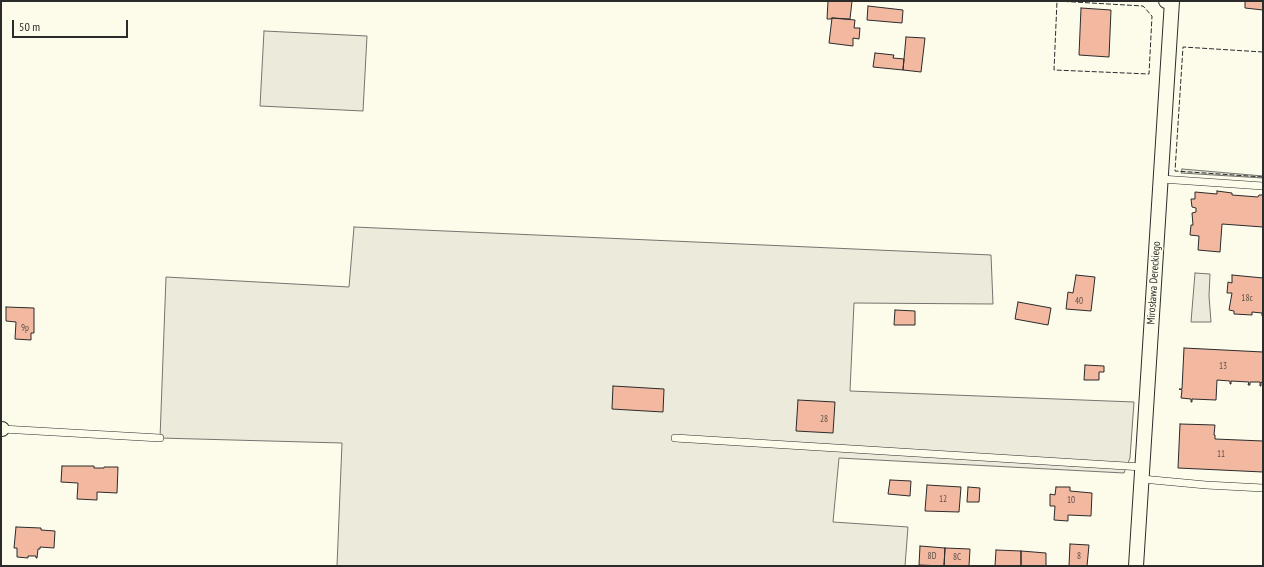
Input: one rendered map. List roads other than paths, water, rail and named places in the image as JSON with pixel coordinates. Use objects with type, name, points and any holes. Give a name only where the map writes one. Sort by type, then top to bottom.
[{"type":"street","points":[[1166,1],[1172,1]]},
{"type":"street","name":"Mirosława Dereckiego","points":[[1136,566],[1172,1]]},
{"type":"lane","points":[[1161,178],[1263,186]]},
{"type":"lane","points":[[2,429],[160,438]]},
{"type":"lane","points":[[675,438],[1142,473],[1206,485],[1263,488]]}]
